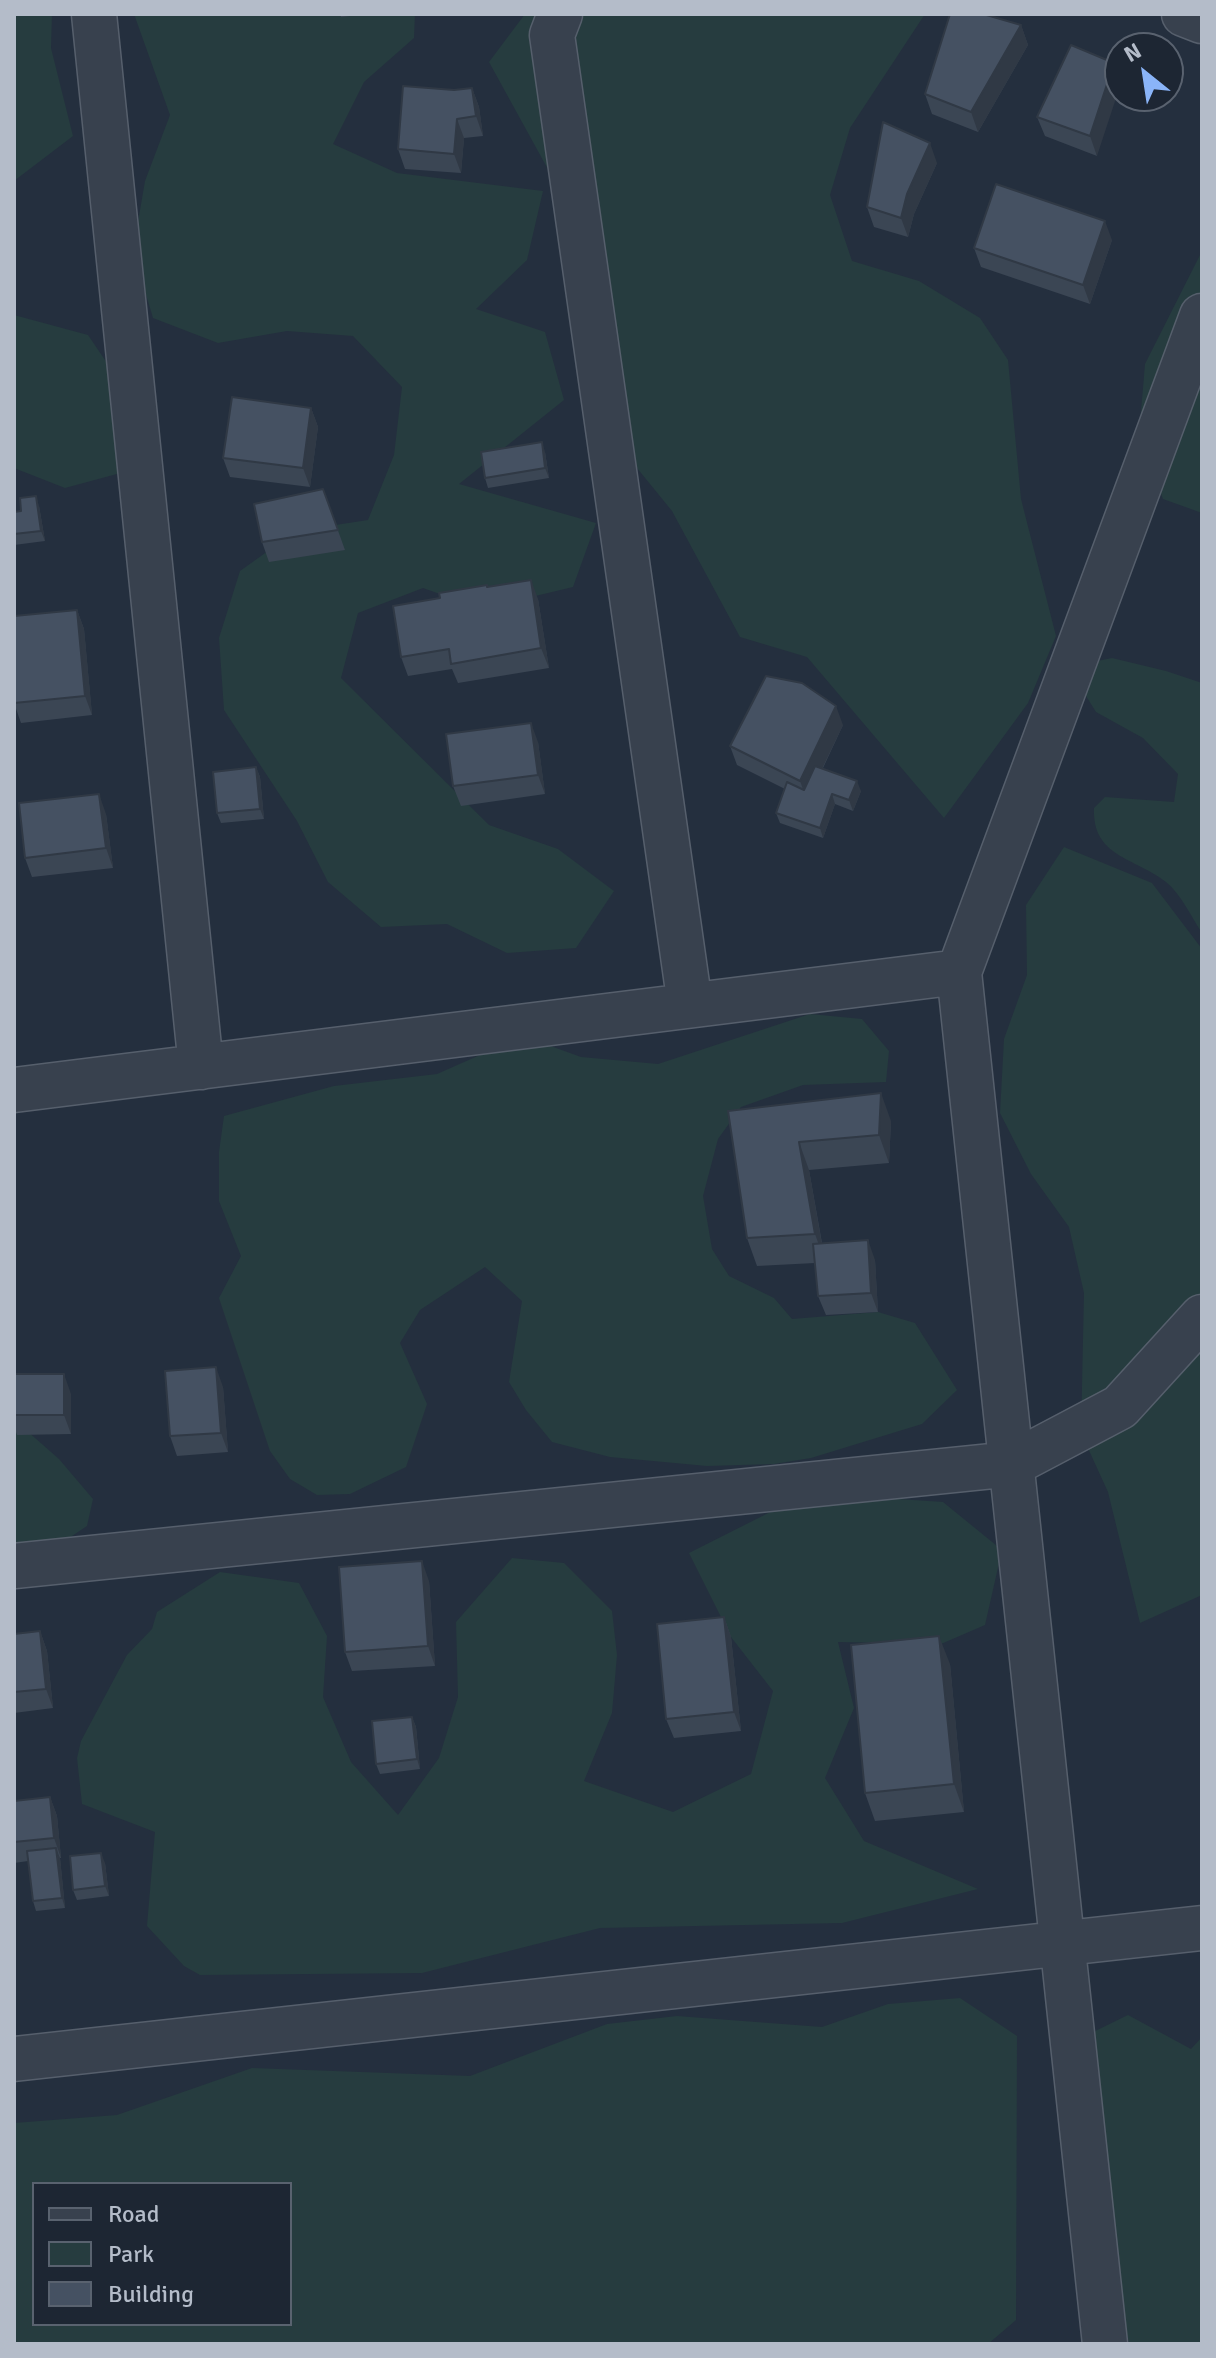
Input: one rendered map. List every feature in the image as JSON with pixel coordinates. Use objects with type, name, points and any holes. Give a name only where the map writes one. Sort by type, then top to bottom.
[{"type":"street","points":[[94,14],[201,1067]]},
{"type":"street","points":[[560,14],[552,35],[690,1005]]},
{"type":"street","points":[[1184,14],[1202,21]]},
{"type":"street","points":[[1105,2344],[959,972],[1202,316]]},
{"type":"street","points":[[14,1090],[959,972]]},
{"type":"street","points":[[14,1566],[1012,1464],[1120,1407],[1202,1317]]},
{"type":"street","points":[[14,2059],[1202,1928]]},
{"type":"green space","points":[[14,14],[52,14],[51,48],[73,136],[14,181]]},
{"type":"green space","points":[[134,14],[415,14],[414,38],[364,82],[333,144],[397,173],[543,191],[527,260],[476,309],[545,332],[564,400],[459,484],[596,523],[573,587],[506,603],[465,603],[423,588],[358,613],[341,678],[489,825],[558,849],[614,891],[576,948],[507,953],[447,924],[381,927],[328,882],[297,821],[224,710],[219,638],[240,571],[296,531],[368,520],[394,455],[402,387],[353,336],[287,331],[218,343],[153,318],[133,251],[145,181],[170,115]]},
{"type":"green space","points":[[525,14],[925,14],[850,128],[830,195],[852,261],[919,281],[980,318],[1008,360],[1021,499],[1056,636],[1028,703],[944,818],[807,657],[740,637],[672,511],[628,457],[614,391],[616,319],[594,253],[489,62]]},
{"type":"green space","points":[[1202,251],[1202,513],[1163,499],[1139,435],[1145,364]]},
{"type":"green space","points":[[14,315],[88,335],[137,407],[128,471],[65,488],[14,468]]},
{"type":"green space","points":[[1112,658],[1202,683],[1202,933],[1171,887],[1107,846],[1095,824],[1094,808],[1105,797],[1174,802],[1178,774],[1143,738],[1096,712],[1068,667]]},
{"type":"green space","points":[[1064,847],[1152,883],[1202,949],[1202,1595],[1140,1623],[1108,1492],[1081,1433],[1084,1293],[1069,1227],[1031,1174],[1000,1113],[1004,1039],[1027,975],[1026,905]]},
{"type":"green space","points":[[810,1014],[862,1019],[889,1051],[886,1082],[803,1085],[741,1107],[718,1139],[703,1196],[712,1249],[729,1276],[774,1298],[792,1319],[878,1312],[915,1323],[957,1390],[922,1424],[811,1458],[774,1464],[707,1466],[610,1457],[552,1442],[526,1410],[509,1382],[522,1301],[485,1267],[420,1310],[400,1343],[427,1404],[406,1467],[350,1494],[317,1495],[290,1479],[270,1451],[219,1298],[241,1256],[219,1201],[219,1152],[224,1116],[334,1086],[437,1074],[523,1036],[581,1057],[658,1064]]},
{"type":"green space","points":[[14,1406],[18,1423],[59,1459],[93,1499],[87,1526],[39,1558],[14,1570]]},
{"type":"green space","points":[[808,1493],[943,1502],[1002,1550],[985,1625],[941,1644],[838,1642],[854,1708],[825,1778],[864,1841],[978,1889],[842,1923],[600,1928],[422,1973],[200,1975],[184,1966],[147,1926],[155,1832],[82,1804],[77,1758],[81,1741],[127,1655],[152,1629],[157,1612],[220,1572],[299,1583],[327,1636],[323,1697],[351,1762],[398,1815],[439,1758],[458,1697],[456,1622],[512,1558],[564,1563],[612,1611],[617,1655],[612,1713],[584,1781],[673,1812],[751,1774],[773,1691],[731,1637],[689,1553]]},
{"type":"green space","points":[[960,1998],[1017,2036],[1016,2320],[988,2344],[14,2344],[14,2123],[117,2115],[252,2068],[470,2076],[607,2024],[677,2016],[822,2027],[888,2004]]},
{"type":"green space","points":[[1128,2015],[1191,2049],[1202,2037],[1202,2344],[1130,2344],[1091,2245],[1085,2036]]},
{"type":"building","points":[[950,14],[983,14],[1021,25],[971,112],[925,94]]},
{"type":"building","points":[[1071,45],[1104,59],[1104,93],[1090,136],[1037,117]]},
{"type":"building","points":[[403,86],[454,90],[472,88],[476,116],[457,119],[454,154],[398,149]]},
{"type":"building","points":[[883,122],[930,143],[907,194],[901,218],[867,207]]},
{"type":"building","points":[[996,184],[1105,221],[1083,285],[974,248]]},
{"type":"building","points":[[232,397],[311,408],[303,468],[223,458]]},
{"type":"building","points":[[542,442],[545,468],[485,478],[481,452]]},
{"type":"building","points":[[323,489],[338,530],[262,542],[254,504]]},
{"type":"building","points":[[36,496],[41,531],[14,534],[14,512],[21,511],[20,498]]},
{"type":"building","points":[[531,580],[541,648],[451,664],[449,649],[401,657],[393,606],[440,598],[439,593]]},
{"type":"building","points":[[77,610],[85,696],[14,703],[14,616]]},
{"type":"building","points":[[766,676],[802,683],[836,706],[800,781],[730,746]]},
{"type":"building","points":[[531,723],[538,775],[453,786],[446,734]]},
{"type":"building","points":[[815,766],[857,781],[849,800],[832,794],[820,828],[776,813],[787,782],[804,790]]},
{"type":"building","points":[[256,767],[260,809],[217,813],[213,772]]},
{"type":"building","points":[[99,794],[106,848],[25,858],[19,803]]},
{"type":"building","points":[[881,1093],[879,1135],[799,1142],[815,1234],[747,1238],[728,1111]]},
{"type":"building","points":[[868,1240],[871,1293],[818,1296],[813,1244]]},
{"type":"building","points":[[216,1367],[221,1433],[170,1436],[165,1371]]},
{"type":"building","points":[[14,1374],[64,1374],[64,1415],[14,1415]]},
{"type":"building","points":[[422,1561],[428,1646],[345,1652],[339,1567]]},
{"type":"building","points":[[724,1617],[734,1712],[666,1719],[657,1624]]},
{"type":"building","points":[[40,1631],[46,1689],[14,1692],[14,1634]]},
{"type":"building","points":[[939,1636],[954,1784],[865,1793],[851,1645]]},
{"type":"building","points":[[412,1717],[417,1759],[376,1764],[372,1721]]},
{"type":"building","points":[[50,1797],[54,1838],[14,1842],[14,1801]]},
{"type":"building","points":[[56,1848],[62,1898],[33,1901],[27,1851]]},
{"type":"building","points":[[101,1853],[105,1886],[73,1890],[70,1856]]}]
